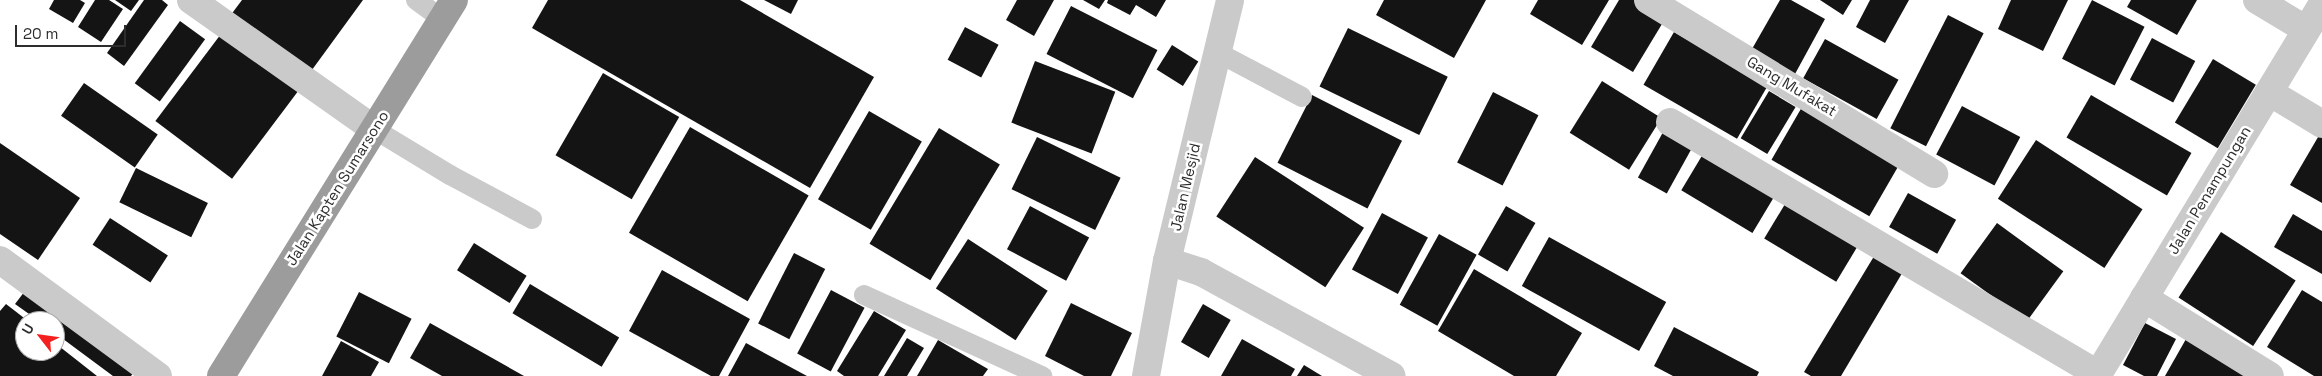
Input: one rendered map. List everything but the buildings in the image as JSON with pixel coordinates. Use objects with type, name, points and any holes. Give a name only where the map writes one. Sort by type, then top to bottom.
[{"type":"highway","name":"Jalan Kapten Sumarsono","points":[[221,376],[448,9]]},
{"type":"street","points":[[191,0],[374,128]]},
{"type":"street","name":"Gang Mufakat","points":[[1648,0],[1934,174]]},
{"type":"street","points":[[2257,0],[2305,29]]},
{"type":"street","name":"Jalan Mesjid","points":[[1146,376],[1167,261],[1217,52],[1226,2]]},
{"type":"street","name":"Jalan Penampungan","points":[[2098,375],[2305,29],[2322,5]]},
{"type":"street","points":[[2269,92],[2322,124]]},
{"type":"street","points":[[1670,122],[2098,375]]},
{"type":"street","points":[[0,260],[158,376]]},
{"type":"street","points":[[1167,261],[1201,272],[1392,376]]},
{"type":"street","points":[[2144,298],[2270,376]]},
{"type":"lane","points":[[416,0],[448,9]]},
{"type":"lane","points":[[1217,52],[1302,97]]},
{"type":"lane","points":[[374,128],[450,175],[532,219]]},
{"type":"lane","points":[[864,296],[1042,376]]}]
